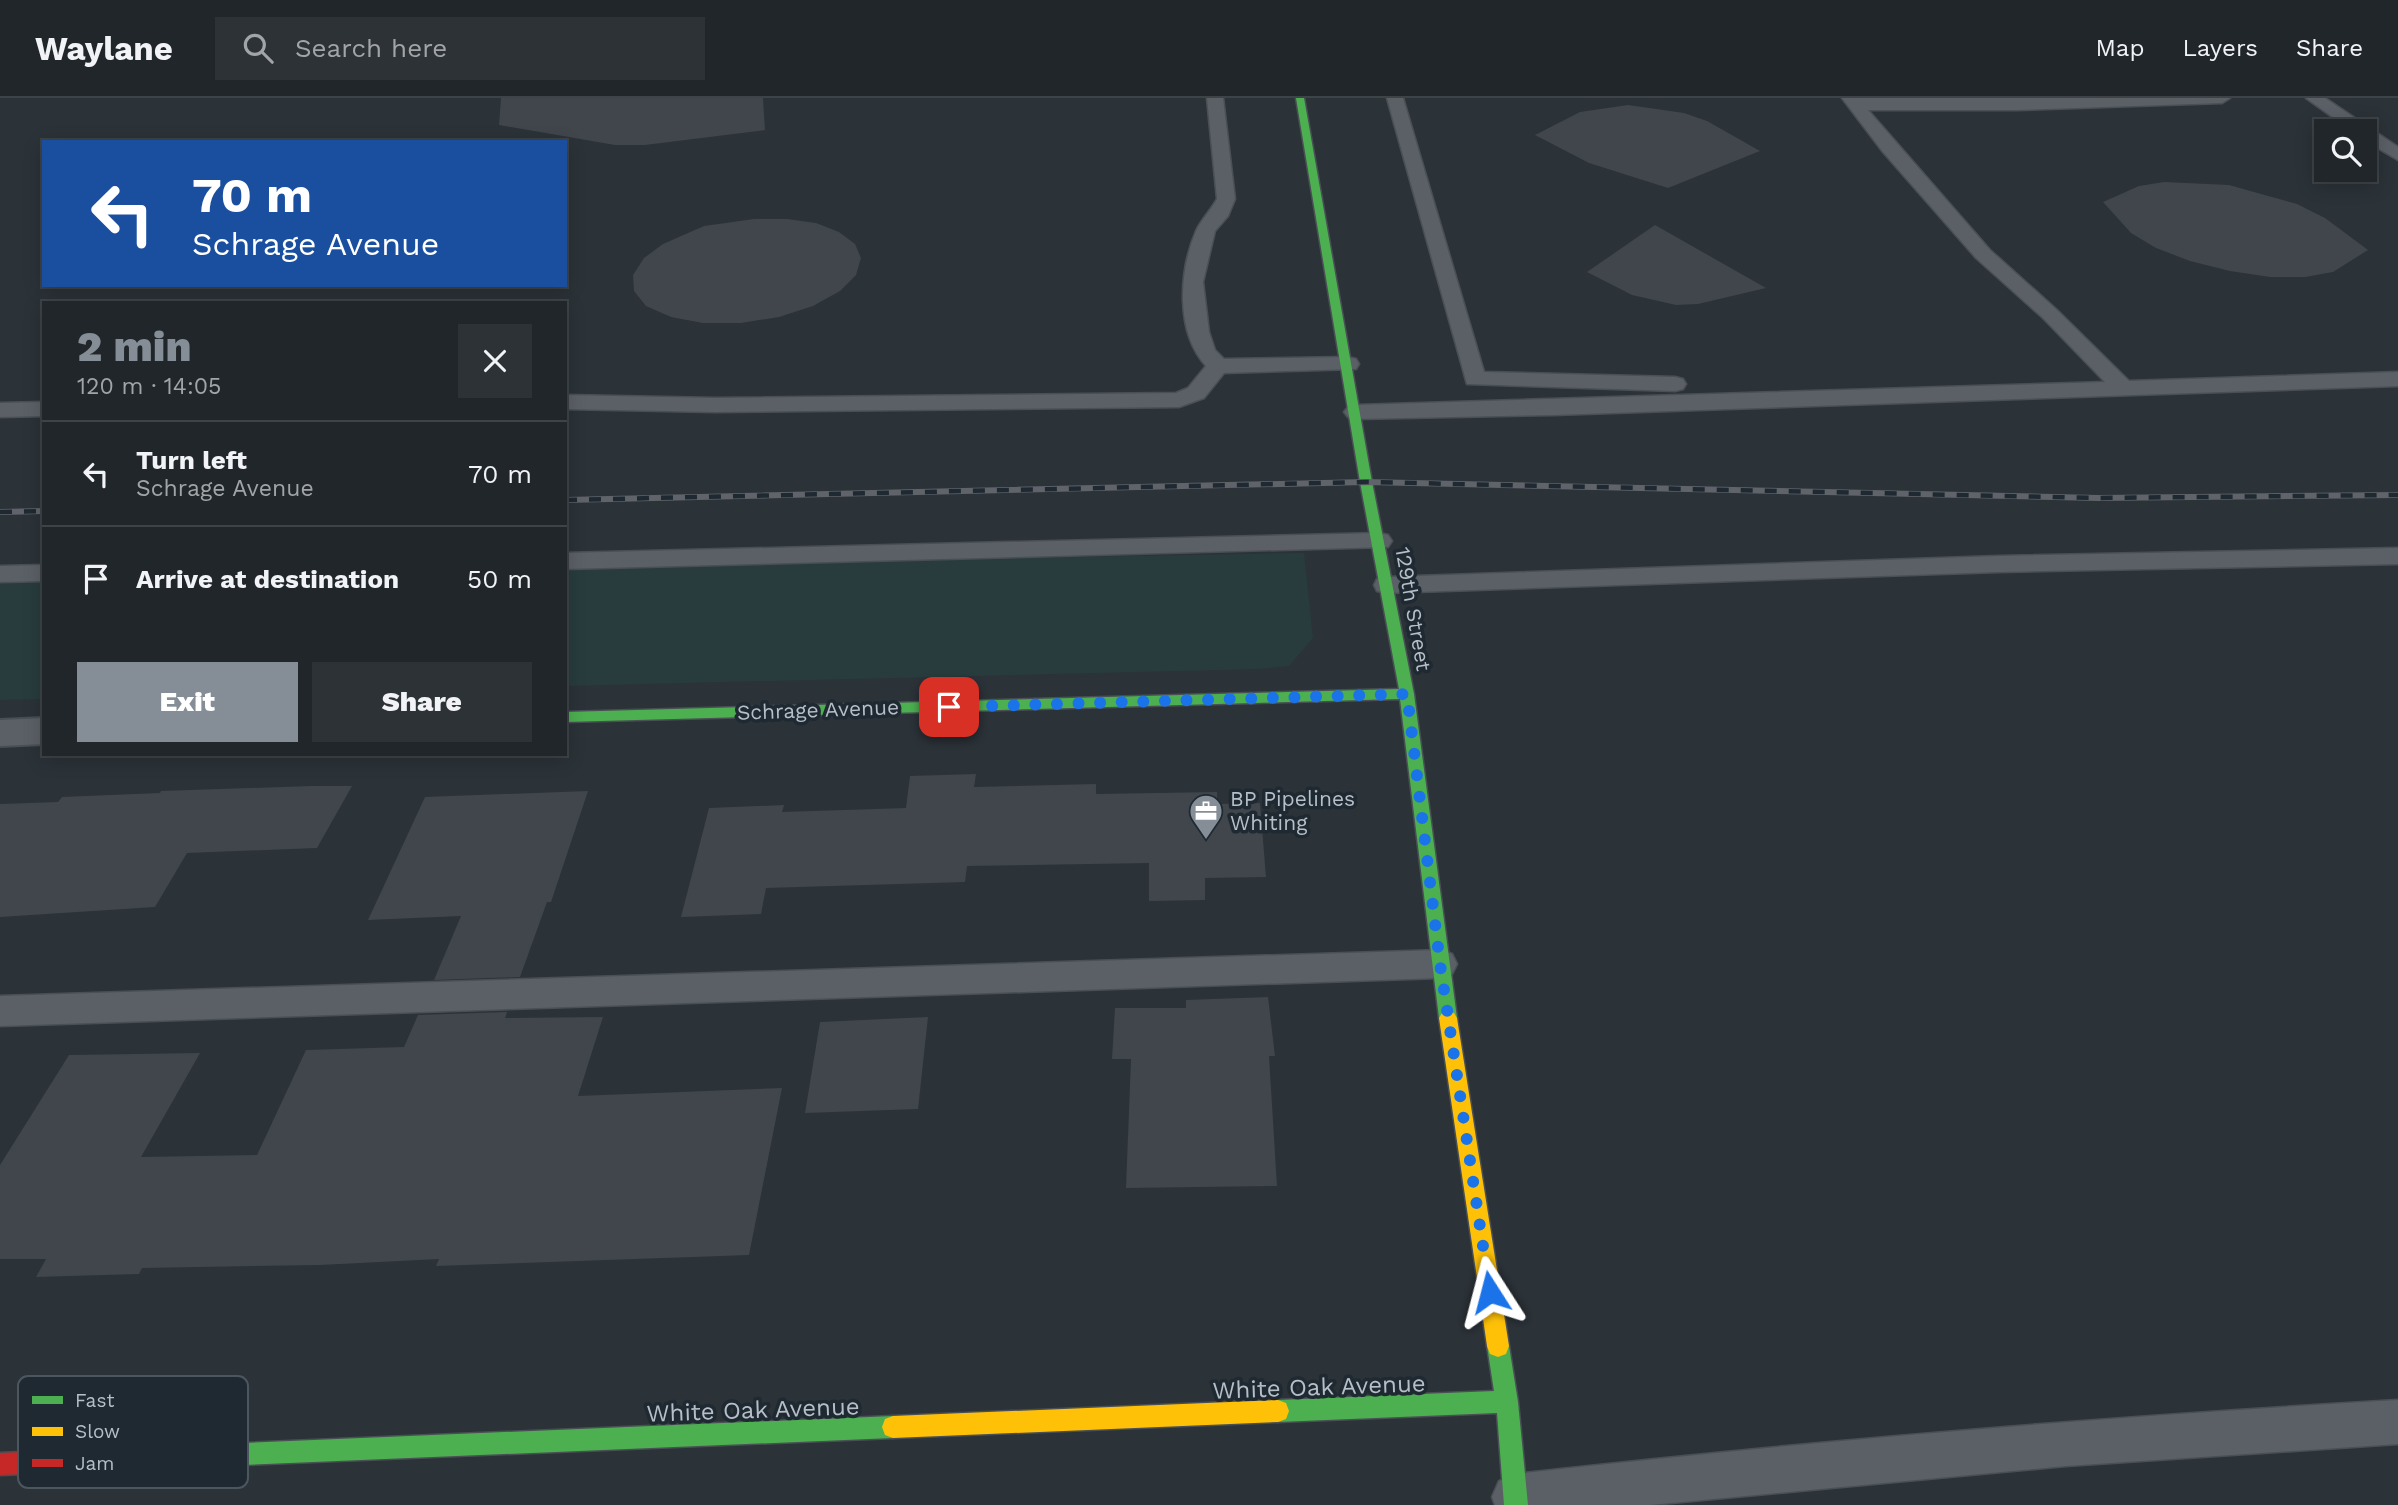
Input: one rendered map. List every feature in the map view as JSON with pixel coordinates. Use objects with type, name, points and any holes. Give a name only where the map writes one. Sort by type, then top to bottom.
[{"type":"main road","name":"129th Street","points":[[1300,98],[1348,364],[1366,482],[1407,694],[1440,964],[1507,1402],[1516,1501]]},
{"type":"main road","name":"Schrage Avenue","points":[[567,717],[1407,694]]},
{"type":"main road","name":"White Oak Avenue","points":[[248,1454],[1507,1402]]},
{"type":"main road","name":"White Oak Avenue","points":[[0,1464],[18,1463]]},
{"type":"street","points":[[0,733],[42,732]]},
{"type":"lane","points":[[1215,98],[1226,199],[1218,216],[1206,230],[1193,282],[1198,332],[1205,352],[1218,366],[1348,364]]},
{"type":"lane","points":[[1395,98],[1475,379],[1704,384],[1956,377],[2047,390]]},
{"type":"lane","points":[[1853,102],[2017,105],[2222,98]]},
{"type":"lane","points":[[2314,98],[2344,119]]},
{"type":"lane","points":[[1853,102],[1889,148],[1983,254],[2050,314],[2123,388]]},
{"type":"lane","points":[[2377,141],[2398,155]]},
{"type":"lane","points":[[567,402],[715,405],[1180,400],[1196,393],[1218,366]]},
{"type":"lane","points":[[1356,412],[1553,408],[2398,379]]},
{"type":"lane","points":[[0,410],[42,409]]},
{"type":"lane","points":[[567,561],[1379,541]]},
{"type":"lane","points":[[1387,585],[1972,565],[2398,556]]},
{"type":"lane","points":[[0,574],[42,573]]},
{"type":"lane","points":[[0,1011],[1440,964]]},
{"type":"lane","points":[[1516,1501],[1672,1479],[2177,1434],[2398,1422]]},
{"type":"green space","points":[[1304,553],[1313,638],[1289,666],[1258,669],[567,686],[567,566]]},
{"type":"green space","points":[[42,575],[42,699],[0,700],[0,576]]},
{"type":"building","points":[[501,98],[763,98],[765,130],[645,145],[615,145],[499,125]]},
{"type":"building","points":[[1628,105],[1684,113],[1707,121],[1760,151],[1668,188],[1589,163],[1535,135],[1580,112]]},
{"type":"building","points":[[2164,182],[2229,185],[2297,204],[2325,218],[2368,250],[2333,272],[2305,277],[2270,277],[2190,261],[2156,248],[2131,233],[2103,202],[2139,186]]},
{"type":"building","points":[[754,219],[787,219],[816,223],[839,232],[855,244],[861,258],[856,275],[840,291],[813,306],[779,317],[741,323],[703,323],[671,317],[646,306],[634,291],[633,275],[644,258],[663,244],[704,226]]},
{"type":"building","points":[[1655,225],[1766,288],[1698,304],[1676,305],[1632,295],[1587,272]]},
{"type":"building","points":[[976,774],[974,787],[1096,784],[1096,794],[1217,792],[1217,804],[1260,803],[1266,877],[1205,878],[1205,900],[1149,901],[1149,863],[967,866],[965,882],[766,888],[761,914],[681,917],[709,808],[784,805],[782,812],[906,808],[910,776]]},
{"type":"building","points":[[352,786],[317,848],[187,853],[155,907],[0,917],[0,804],[58,802],[62,797],[161,791]]},
{"type":"building","points":[[588,791],[551,902],[547,902],[520,977],[434,980],[461,916],[368,920],[425,797]]},
{"type":"building","points":[[1268,997],[1275,1056],[1269,1056],[1277,1186],[1126,1188],[1131,1059],[1112,1059],[1115,1008],[1186,1008],[1186,1000]]},
{"type":"building","points":[[507,1012],[505,1018],[603,1017],[578,1096],[782,1088],[749,1255],[436,1266],[439,1259],[320,1265],[142,1268],[139,1274],[36,1277],[46,1259],[0,1259],[0,1165],[69,1055],[200,1053],[141,1157],[257,1155],[306,1050],[404,1047],[418,1015]]},
{"type":"building","points":[[928,1017],[918,1109],[805,1113],[820,1022]]},
{"type":"railway","points":[[567,500],[1366,482],[2098,498],[2398,495]]},
{"type":"railway","points":[[0,512],[42,511]]},
{"type":"traffic: fast","points":[[1300,98],[1366,482],[1407,694],[1448,1018]]},
{"type":"traffic: fast","points":[[567,717],[1407,694]]},
{"type":"traffic: fast","points":[[1498,1346],[1507,1402],[1516,1505]]},
{"type":"traffic: fast","points":[[1278,1411],[1507,1402]]},
{"type":"traffic: fast","points":[[248,1454],[893,1427]]},
{"type":"traffic: slow","points":[[1448,1018],[1498,1346]]},
{"type":"traffic: slow","points":[[893,1427],[1278,1411]]},
{"type":"traffic: jam","points":[[0,1464],[18,1463]]},
{"type":"place","name":"BP Pipelines Whiting","points":[[1206,841]]},
{"type":"route","points":[[949,707],[1407,694],[1440,964],[1490,1292]]}]
